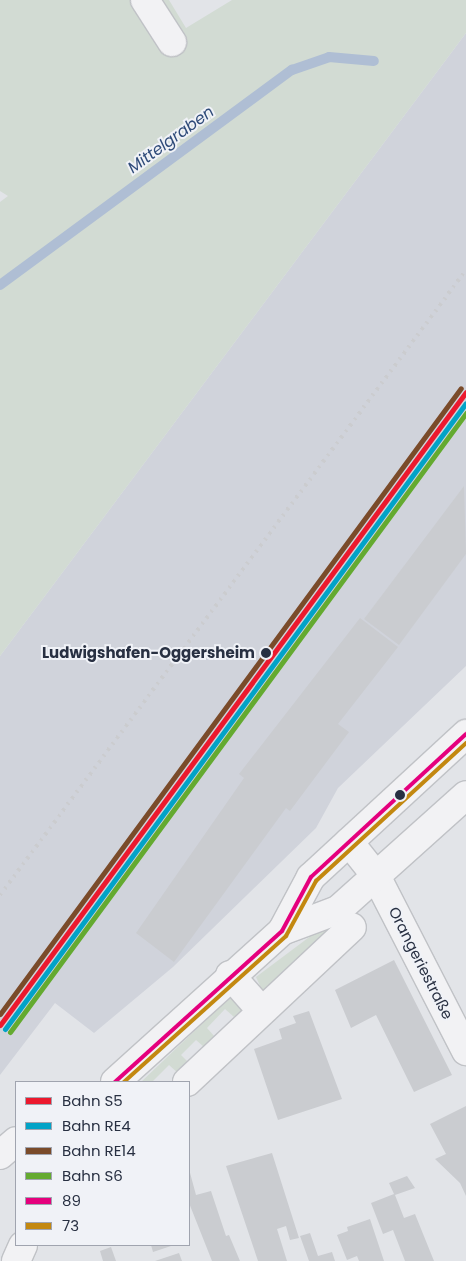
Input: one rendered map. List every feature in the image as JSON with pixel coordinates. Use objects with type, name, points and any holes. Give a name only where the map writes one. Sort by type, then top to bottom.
[{"type":"street","points":[[145,0],[172,42]]},
{"type":"street","points":[[114,1079],[282,930],[311,877],[466,734]]},
{"type":"street","points":[[282,930],[338,910],[466,795]]},
{"type":"street","name":"Orangeriestraße","points":[[349,842],[376,876],[466,1051]]},
{"type":"street","points":[[188,1081],[261,1010],[352,927]]},
{"type":"street","points":[[230,975],[261,1010]]},
{"type":"street","points":[[0,1155],[15,1142]]},
{"type":"street","points":[[16,1261],[23,1246]]},
{"type":"shaded area","points":[[0,0],[169,0],[186,28],[232,0],[466,0],[466,33],[0,656],[0,202],[8,196],[0,191]]},
{"type":"shaded area","points":[[466,33],[466,666],[338,788],[316,828],[173,967],[94,1033],[55,1003],[0,1075],[0,656]]},
{"type":"shaded area","points":[[332,920],[337,925],[266,999],[256,977]]},
{"type":"shaded area","points":[[240,997],[244,1008],[234,1017],[225,1009],[207,1028],[215,1037],[204,1047],[196,1040],[181,1055],[189,1063],[179,1074],[169,1065],[153,1081],[142,1081],[228,999]]},
{"type":"building","points":[[464,486],[466,554],[399,645],[364,619]]},
{"type":"building","points":[[360,618],[398,647],[338,724],[349,732],[290,811],[286,808],[174,962],[136,933],[244,778],[239,774]]},
{"type":"building","points":[[394,960],[452,1075],[414,1092],[376,1015],[351,1028],[335,990]]},
{"type":"building","points":[[309,1011],[342,1099],[278,1120],[254,1049],[282,1039],[279,1029],[296,1023],[293,1016]]},
{"type":"building","points":[[466,1106],[466,1196],[460,1183],[435,1159],[446,1154],[430,1124]]},
{"type":"building","points":[[272,1153],[299,1238],[290,1240],[286,1226],[277,1229],[287,1261],[258,1261],[226,1166]]},
{"type":"building","points":[[190,1173],[196,1195],[211,1191],[226,1236],[229,1235],[240,1261],[212,1261],[190,1206]]},
{"type":"building","points":[[407,1176],[415,1188],[395,1195],[404,1218],[415,1214],[434,1261],[405,1261],[393,1230],[383,1234],[371,1203],[394,1194],[389,1183]]},
{"type":"building","points":[[370,1219],[384,1261],[359,1261],[357,1256],[347,1260],[337,1235],[348,1231],[347,1227]]},
{"type":"building","points":[[310,1233],[318,1256],[332,1252],[335,1261],[309,1261],[300,1236]]},
{"type":"building","points":[[151,1246],[171,1246],[153,1252]]},
{"type":"building","points":[[111,1247],[116,1261],[103,1261],[100,1251]]},
{"type":"building","points":[[179,1253],[182,1261],[155,1261]]},
{"type":"waterway","name":"Mittelgraben","points":[[0,285],[292,70],[329,57],[374,61]]},
{"type":"railway","points":[[0,895],[466,270]]},
{"type":"rail line","name":"RE14","points":[[0,1014],[461,388]]},
{"type":"rail line","name":"S5","points":[[0,1025],[466,392]]},
{"type":"rail line","name":"RE4","points":[[5,1029],[466,403]]},
{"type":"rail line","name":"S6","points":[[10,1032],[466,413]]},
{"type":"transit line","name":"89","points":[[116,1081],[282,931],[311,877],[466,734]]},
{"type":"transit line","name":"73","points":[[125,1081],[286,936],[316,881],[466,743]]},
{"type":"place","name":"Ludwigshafen-Oggersheim","points":[[266,653]]}]
